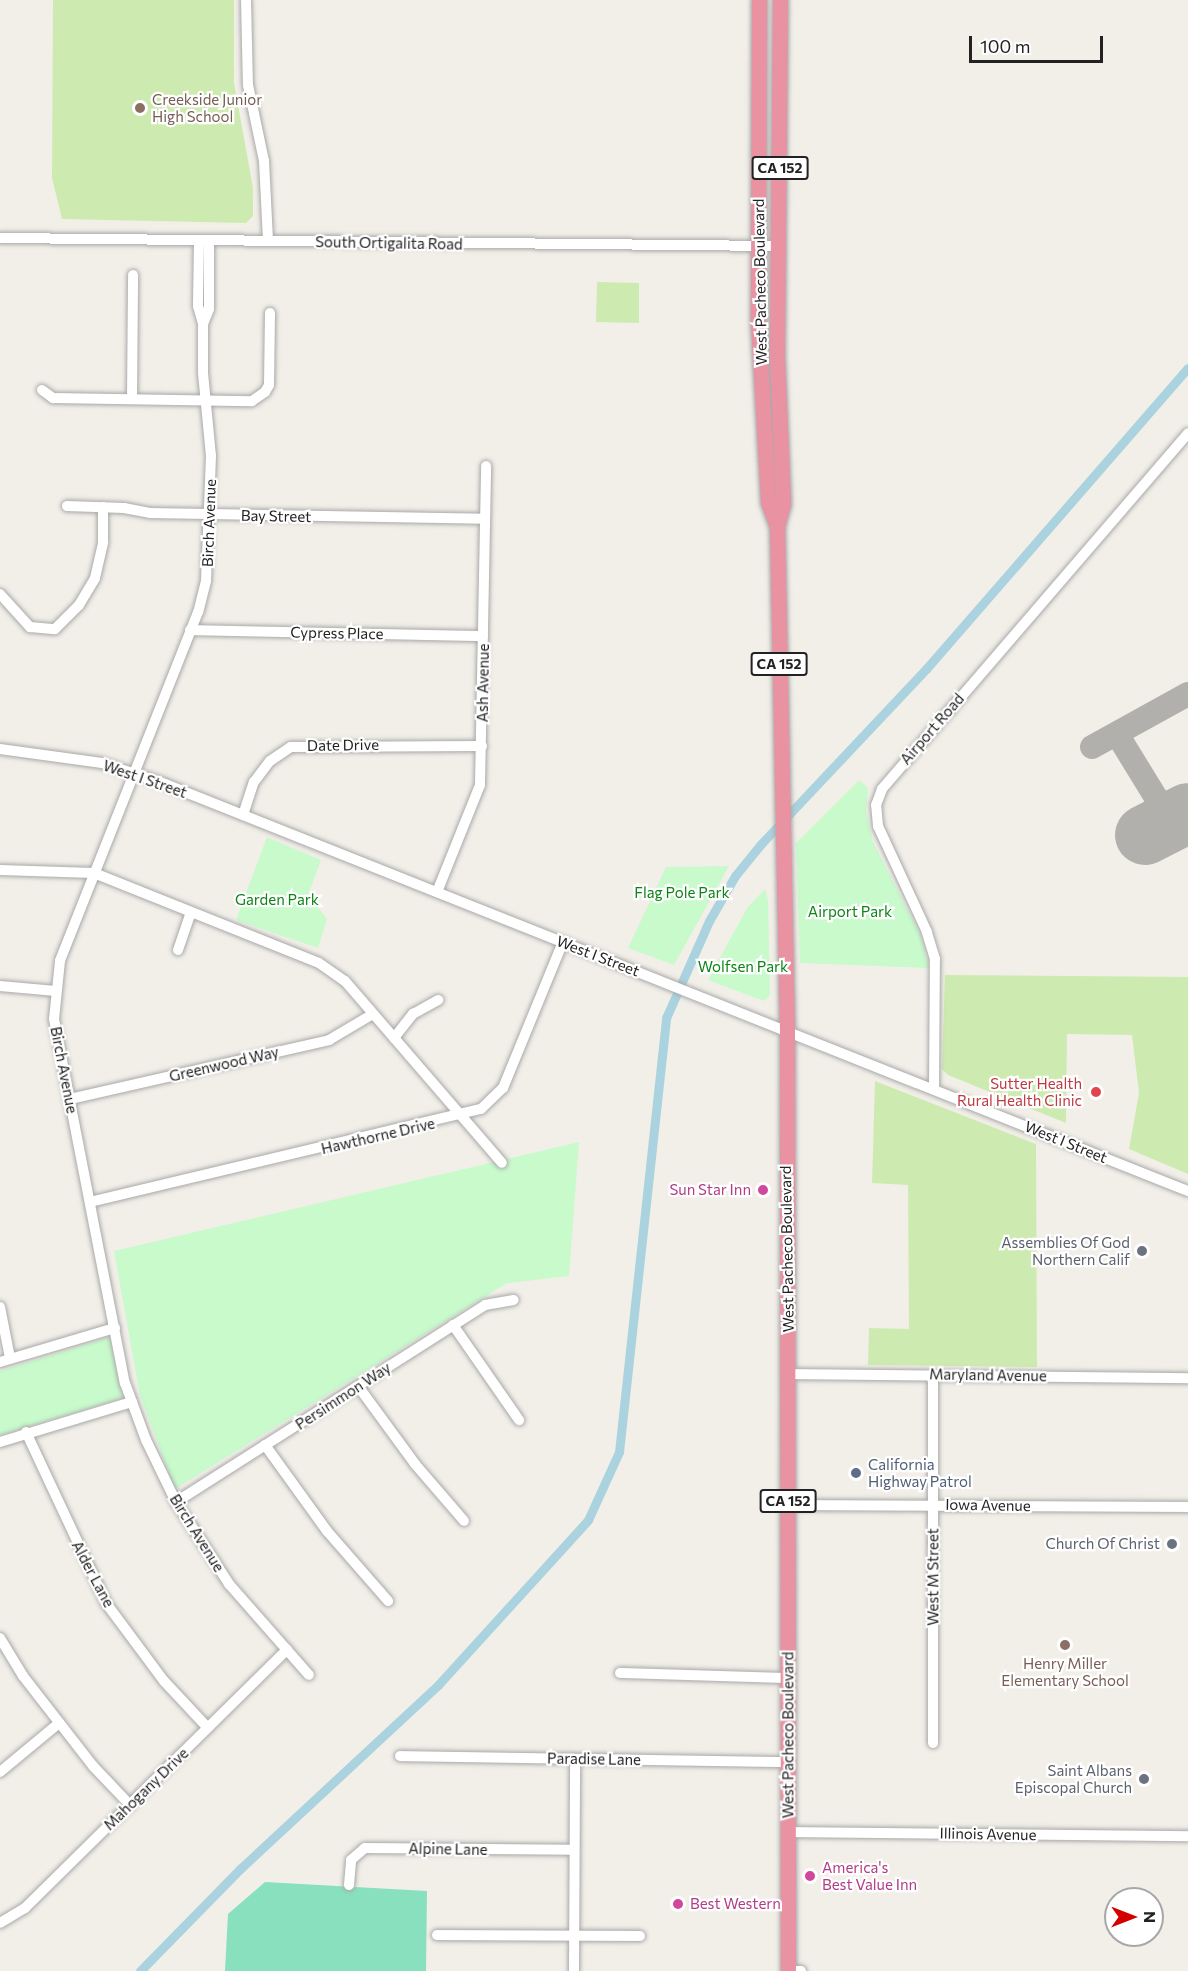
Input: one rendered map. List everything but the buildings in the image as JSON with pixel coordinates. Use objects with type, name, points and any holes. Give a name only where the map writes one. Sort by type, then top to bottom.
[{"type":"highway","name":"West Pacheco Boulevard","points":[[759,0],[758,246],[768,502],[777,526]]},
{"type":"highway","points":[[769,0],[772,80],[780,86]]},
{"type":"highway","name":"West Pacheco Boulevard","points":[[780,0],[777,358],[783,504],[777,526],[780,801],[787,1030],[788,1971]]},
{"type":"street","points":[[246,0],[248,85],[264,161],[267,242]]},
{"type":"street","name":"South Ortigalita Road","points":[[0,238],[778,246]]},
{"type":"street","name":"Birch Avenue","points":[[204,241],[198,306],[203,324],[210,514],[206,581],[190,630],[60,961],[54,1019],[115,1328],[132,1402],[176,1502],[229,1584],[309,1676]]},
{"type":"street","points":[[132,399],[133,275]]},
{"type":"street","points":[[42,390],[53,398],[252,401],[263,395],[269,384],[270,313]]},
{"type":"street","name":"Airport Road","points":[[934,1089],[935,959],[927,932],[878,826],[876,805],[882,789],[1188,434]]},
{"type":"street","name":"Ash Avenue","points":[[437,892],[480,785],[486,466]]},
{"type":"street","name":"Bay Street","points":[[67,506],[104,507],[150,513],[485,519]]},
{"type":"street","points":[[0,594],[30,627],[56,629],[79,605],[95,578],[103,542],[104,507]]},
{"type":"street","name":"Cypress Place","points":[[190,630],[483,636]]},
{"type":"street","name":"Date Drive","points":[[243,815],[254,782],[270,761],[291,747],[482,746]]},
{"type":"street","name":"West I Street","points":[[0,748],[58,754],[134,772],[1188,1191]]},
{"type":"street","points":[[0,870],[94,873],[319,963],[345,981],[502,1163]]},
{"type":"street","points":[[178,950],[191,912]]},
{"type":"street","name":"Hawthorne Drive","points":[[90,1202],[462,1117],[481,1109],[503,1088],[563,942]]},
{"type":"street","points":[[0,986],[56,991]]},
{"type":"street","points":[[394,1038],[413,1014],[438,1000]]},
{"type":"street","name":"Greenwood Way","points":[[70,1100],[329,1040],[373,1014]]},
{"type":"street","name":"Persimmon Way","points":[[176,1502],[485,1305],[514,1300]]},
{"type":"street","points":[[0,1307],[5,1360],[115,1328]]},
{"type":"street","points":[[453,1325],[519,1420]]},
{"type":"street","name":"Maryland Avenue","points":[[789,1374],[1188,1378]]},
{"type":"street","name":"West M Street","points":[[933,1375],[933,1743]]},
{"type":"street","points":[[358,1386],[415,1464],[464,1521]]},
{"type":"street","points":[[0,1442],[26,1432],[132,1402]]},
{"type":"street","name":"Alder Lane","points":[[26,1432],[106,1603],[164,1682],[208,1728]]},
{"type":"street","points":[[266,1445],[327,1531],[388,1601]]},
{"type":"street","name":"Iowa Avenue","points":[[788,1504],[1188,1507]]},
{"type":"street","points":[[0,1638],[23,1676],[59,1723],[130,1805]]},
{"type":"street","name":"Mahogany Drive","points":[[0,1923],[25,1908],[287,1650]]},
{"type":"street","points":[[620,1673],[788,1678]]},
{"type":"street","points":[[0,1772],[59,1723]]},
{"type":"street","name":"Paradise Lane","points":[[399,1756],[788,1762]]},
{"type":"street","points":[[574,1971],[575,1759]]},
{"type":"street","name":"Illinois Avenue","points":[[788,1832],[1188,1836]]},
{"type":"street","name":"Alpine Lane","points":[[349,1885],[351,1860],[365,1848],[574,1850]]},
{"type":"street","points":[[437,1935],[640,1936]]},
{"type":"street","points":[[788,1971],[801,1971]]},
{"type":"green space","name":"Creekside Junior High School","points":[[53,0],[234,0],[234,83],[253,188],[253,216],[246,223],[62,219],[52,178]]},
{"type":"green space","points":[[597,282],[639,283],[639,323],[596,322]]},
{"type":"green space","name":"Airport Park","points":[[859,780],[868,788],[866,811],[873,842],[921,936],[929,968],[800,963],[796,843]]},
{"type":"green space","name":"Garden Park","points":[[267,837],[321,860],[308,895],[327,919],[318,948],[236,920]]},
{"type":"green space","name":"Flag Pole Park","points":[[729,866],[674,965],[628,948],[666,867]]},
{"type":"green space","name":"Wolfsen Park","points":[[765,889],[768,900],[770,995],[764,1001],[708,980],[747,908]]},
{"type":"green space","points":[[945,975],[1188,977],[1188,1174],[1129,1149],[1139,1093],[1132,1035],[1067,1034],[1066,1123],[948,1075],[942,1069]]},
{"type":"green space","points":[[875,1081],[1036,1144],[1037,1367],[868,1365],[869,1328],[909,1329],[908,1185],[872,1183]]},
{"type":"green space","points":[[579,1142],[569,1276],[507,1283],[175,1489],[140,1396],[114,1251]]},
{"type":"green space","points":[[110,1337],[123,1398],[0,1435],[0,1371]]},
{"type":"green space","points":[[265,1882],[427,1891],[426,1971],[225,1971],[228,1914]]},
{"type":"waterway","points":[[140,1971],[240,1869],[438,1685],[588,1520],[619,1452],[666,1018],[709,921],[735,876],[761,844],[926,669],[1188,368]]},
{"type":"taxiway","points":[[1092,747],[1188,694]]},
{"type":"taxiway","points":[[1117,734],[1171,822]]},
{"type":"runway","points":[[1145,835],[1188,813]]},
{"type":"place","name":"Creekside Junior High School","points":[[140,108]]},
{"type":"place","name":"Sutter Health Rural Health Clinic","points":[[1096,1092]]},
{"type":"place","name":"Sun Star Inn","points":[[763,1190]]},
{"type":"place","name":"Assemblies Of God Northern Calif","points":[[1142,1251]]},
{"type":"place","name":"California Highway Patrol","points":[[856,1473]]},
{"type":"place","name":"Church Of Christ","points":[[1172,1544]]},
{"type":"place","name":"Henry Miller Elementary School","points":[[1065,1645]]},
{"type":"place","name":"Saint Albans Episcopal Church","points":[[1144,1779]]},
{"type":"place","name":"America's Best Value Inn","points":[[810,1876]]},
{"type":"place","name":"Best Western","points":[[678,1904]]}]
